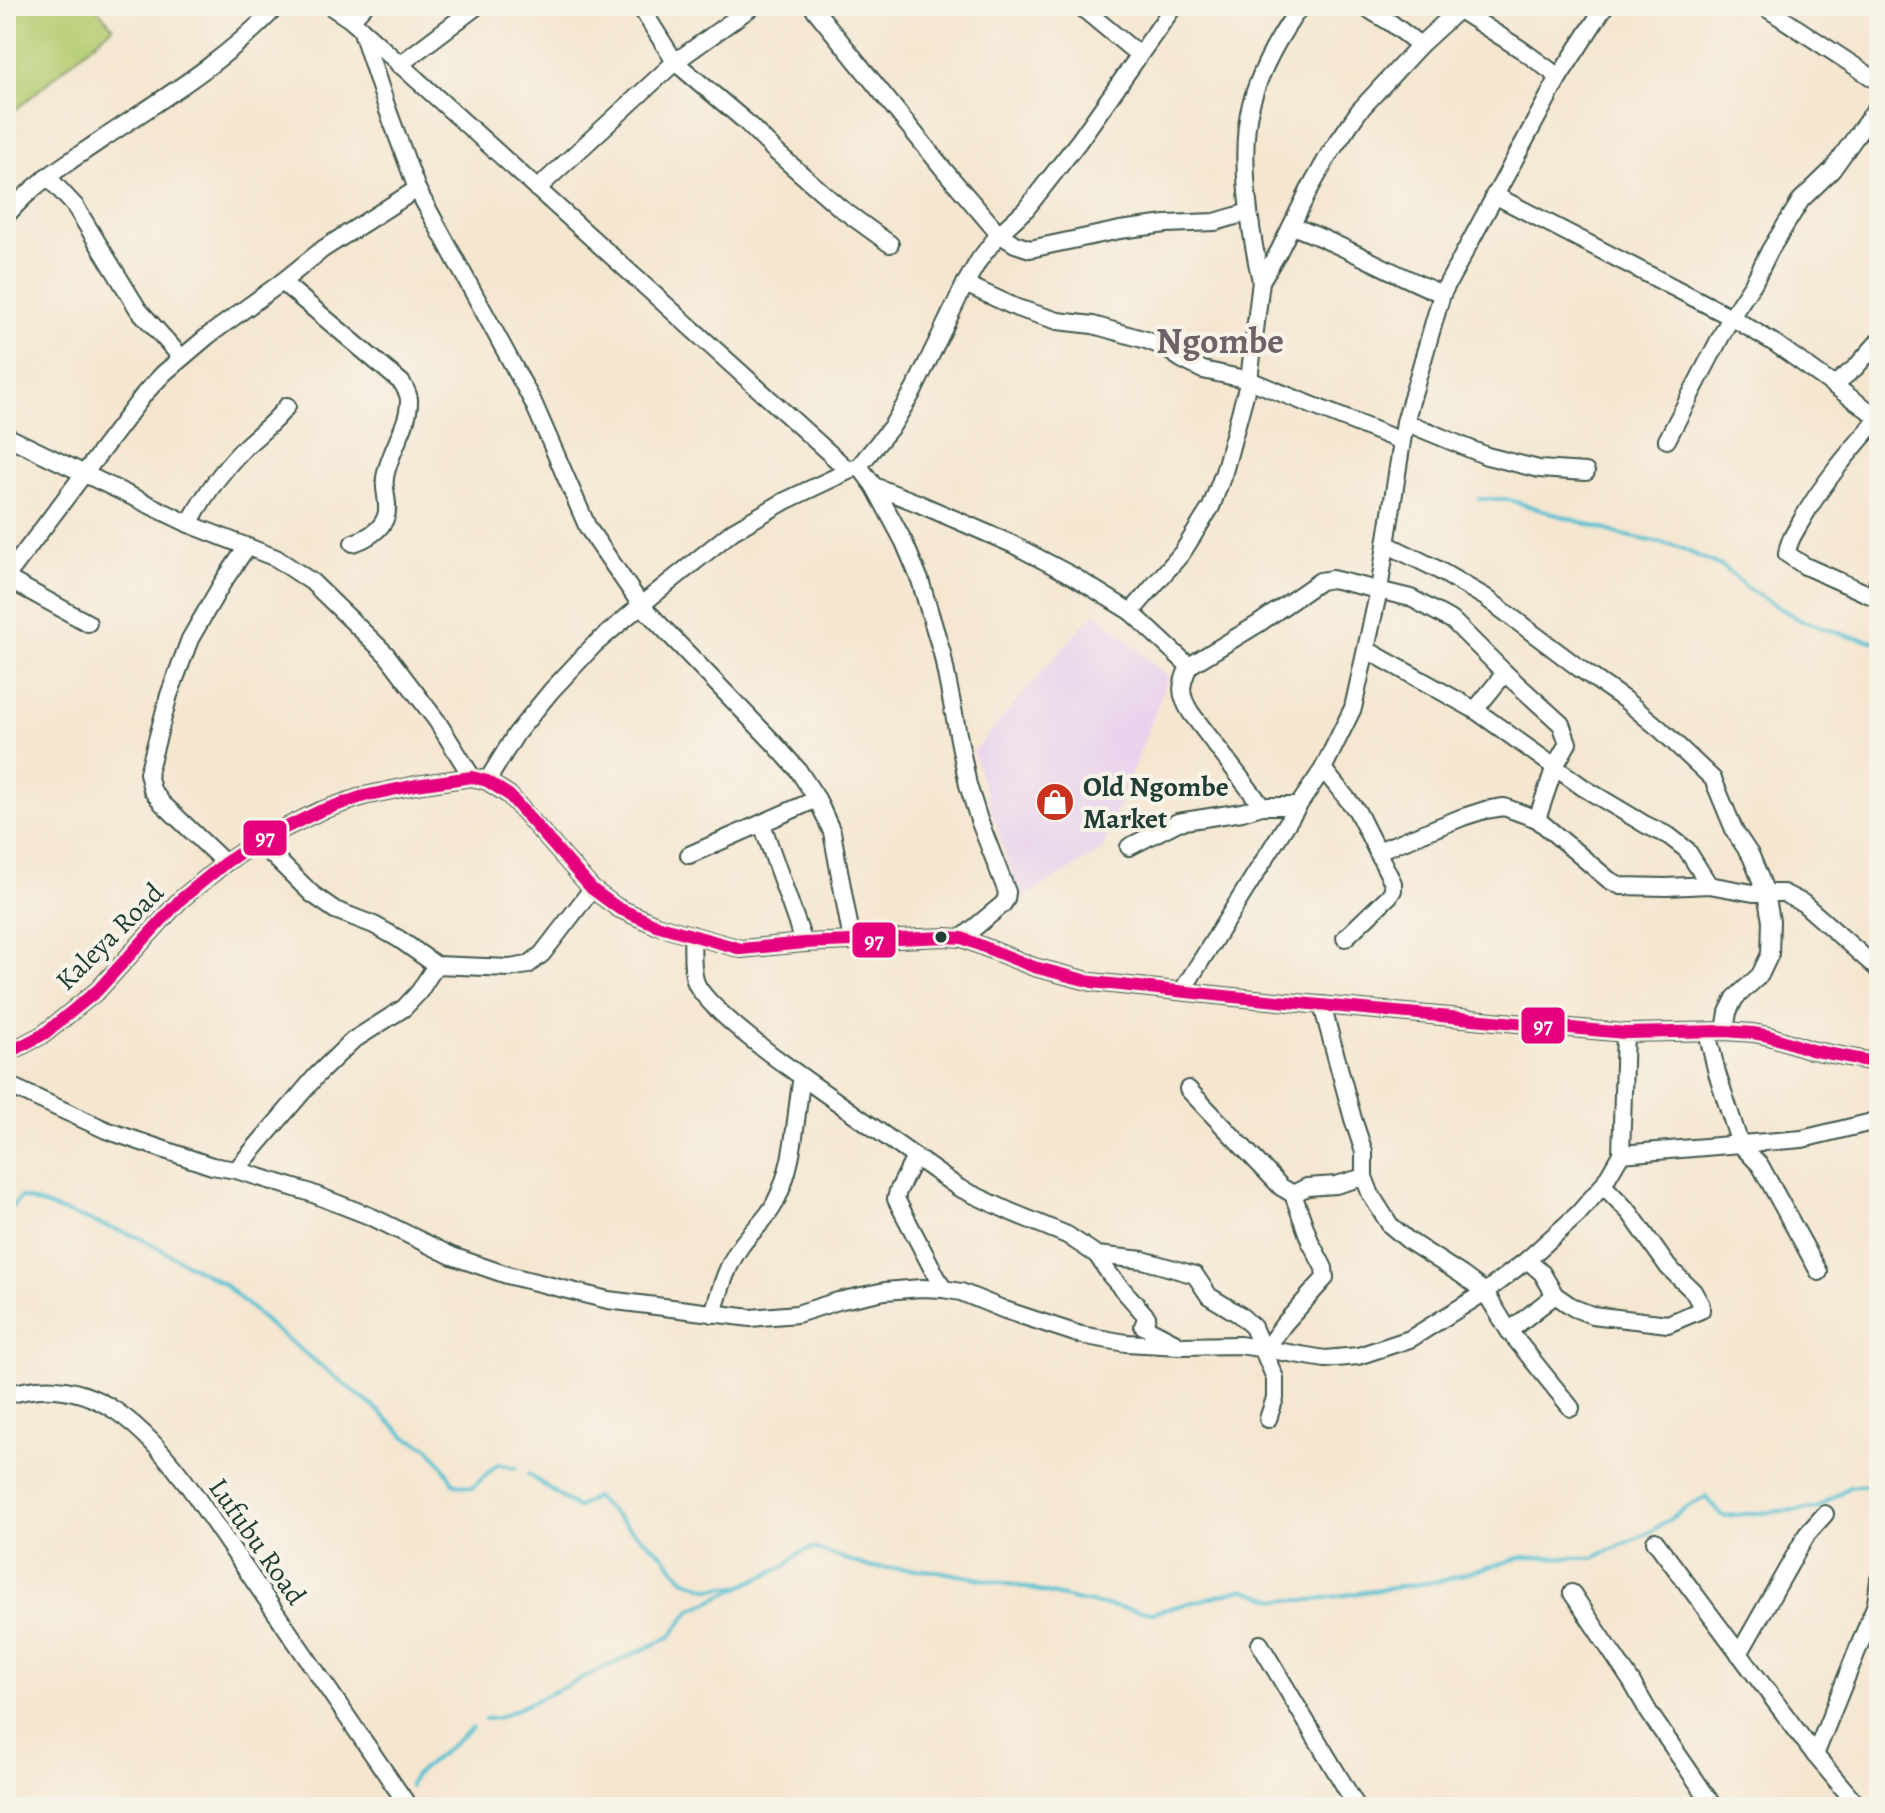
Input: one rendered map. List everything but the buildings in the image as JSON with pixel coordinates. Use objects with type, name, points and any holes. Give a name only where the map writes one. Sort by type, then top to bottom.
[{"type":"street","points":[[6,216],[47,176],[192,78],[277,6]]},
{"type":"street","points":[[330,6],[874,486],[920,580],[942,653],[968,785],[1007,892],[1003,904],[962,938]]},
{"type":"street","points":[[364,6],[356,26],[417,189],[533,402],[588,528],[641,605],[773,742],[798,770],[817,799],[832,832],[852,941]]},
{"type":"street","points":[[399,65],[477,6]]},
{"type":"street","points":[[640,6],[675,62],[839,207],[890,244]]},
{"type":"street","points":[[537,189],[675,62],[753,6]]},
{"type":"street","points":[[812,6],[878,91],[999,234],[1015,244],[1030,249],[1120,230],[1215,222],[1249,212]]},
{"type":"street","points":[[1080,6],[1139,55]]},
{"type":"street","points":[[479,779],[551,691],[594,645],[733,531],[785,501],[854,468],[892,426],[914,390],[979,260],[999,234],[1026,209],[1079,141],[1174,6]]},
{"type":"street","points":[[1131,612],[1182,553],[1211,507],[1224,472],[1249,380],[1261,281],[1249,212],[1246,152],[1250,108],[1275,43],[1301,6]]},
{"type":"street","points":[[1363,6],[1420,45]]},
{"type":"street","points":[[1182,991],[1323,769],[1353,708],[1379,590],[1405,422],[1442,294],[1559,77],[1605,6]]},
{"type":"street","points":[[1763,6],[1879,82]]},
{"type":"street","points":[[1261,281],[1330,153],[1359,111],[1453,12],[1461,11],[1559,77]]},
{"type":"street","points":[[1667,440],[1731,317],[1801,200],[1832,170],[1879,104]]},
{"type":"street","points":[[47,176],[75,206],[138,309],[181,357]]},
{"type":"street","points":[[88,623],[6,578],[84,473],[145,393],[181,357],[323,249],[417,189]]},
{"type":"street","points":[[1494,195],[1731,317],[1776,344],[1879,418],[1825,482],[1807,509],[1787,550],[1787,554],[1805,566],[1877,591]]},
{"type":"street","points":[[1292,226],[1442,294]]},
{"type":"street","points":[[282,282],[402,383],[410,397],[408,412],[385,473],[386,517],[367,537],[353,543]]},
{"type":"street","points":[[965,284],[1017,308],[1058,321],[1093,325],[1146,340],[1203,370],[1249,380],[1401,441]]},
{"type":"street","points":[[1834,385],[1855,368],[1879,341]]},
{"type":"street","points":[[189,524],[203,497],[223,471],[287,406]]},
{"type":"street","points":[[1405,422],[1487,456],[1539,469],[1586,472]]},
{"type":"street","points":[[6,436],[189,524],[276,558],[312,582],[386,654],[479,779],[509,795],[592,889],[618,908],[656,925],[741,949],[804,943],[962,938],[1034,967],[1092,982],[1625,1033],[1753,1033],[1811,1050],[1879,1063]]},
{"type":"street","points":[[874,486],[1012,544],[1073,576],[1131,612],[1189,666]]},
{"type":"street","points":[[1386,544],[1485,597],[1625,700],[1713,779],[1735,832],[1751,856],[1766,893],[1771,921],[1770,954],[1760,975],[1735,998],[1728,1012],[1725,1031]]},
{"type":"street","points":[[225,863],[162,803],[152,790],[148,773],[169,695],[190,639],[247,547]]},
{"type":"street","points":[[1262,806],[1191,713],[1182,698],[1182,681],[1189,666],[1320,581],[1332,579],[1411,598],[1453,621],[1561,724],[1568,743],[1555,766],[1537,819]]},
{"type":"street","points":[[1367,650],[1475,710],[1584,788],[1669,836],[1687,850],[1709,885]]},
{"type":"street","points":[[1475,710],[1505,673]]},
{"type":"street","points":[[1323,769],[1357,811],[1393,883],[1389,896],[1345,938]]},
{"type":"street","name":"Kaleya Road","points":[[6,1054],[44,1034],[98,990],[180,900],[258,841],[320,811],[364,796],[416,785],[479,779]]},
{"type":"street","points":[[689,855],[817,799]]},
{"type":"street","points":[[1129,847],[1178,822],[1262,806],[1298,806]]},
{"type":"street","points":[[1378,851],[1463,817],[1504,807],[1537,819],[1609,880],[1621,886],[1709,885],[1753,893],[1783,893],[1803,903],[1879,970]]},
{"type":"street","points":[[762,824],[804,943]]},
{"type":"street","points":[[258,841],[312,894],[335,910],[374,925],[399,939],[436,965],[510,968],[528,965],[542,954],[592,889]]},
{"type":"street","points":[[692,935],[695,981],[703,996],[766,1051],[959,1188],[1067,1235],[1097,1255],[1110,1275],[1147,1317],[1143,1326],[1180,1346]]},
{"type":"street","points":[[236,1170],[317,1075],[352,1041],[404,1008],[419,992],[436,965]]},
{"type":"street","points":[[1322,1005],[1364,1152],[1364,1177],[1371,1195],[1390,1225],[1485,1292],[1509,1331],[1571,1408]]},
{"type":"street","points":[[1707,1032],[1740,1144],[1760,1165],[1819,1272]]},
{"type":"street","points":[[6,1084],[106,1130],[212,1166],[236,1170],[321,1197],[372,1217],[452,1256],[507,1275],[608,1300],[751,1318],[797,1314],[885,1291],[943,1289],[961,1292],[1081,1335],[1126,1343],[1240,1345],[1325,1359],[1358,1356],[1410,1339],[1485,1292],[1527,1260],[1578,1214],[1603,1185],[1621,1154],[1625,1033]]},
{"type":"street","points":[[713,1314],[732,1260],[774,1206],[785,1180],[792,1158],[802,1077]]},
{"type":"street","points":[[1188,1089],[1281,1187],[1293,1194],[1310,1241],[1324,1268],[1325,1278],[1265,1350]]},
{"type":"street","points":[[1621,1154],[1802,1139],[1879,1119]]},
{"type":"street","points":[[915,1157],[896,1199],[943,1289]]},
{"type":"street","points":[[1293,1194],[1307,1187],[1336,1185],[1364,1177]]},
{"type":"street","points":[[1527,1260],[1542,1273],[1555,1295],[1574,1308],[1592,1315],[1668,1324],[1701,1310],[1693,1291],[1668,1267],[1630,1213],[1603,1185]]},
{"type":"street","points":[[1097,1255],[1143,1260],[1195,1275],[1209,1296],[1253,1327],[1275,1378],[1275,1398],[1268,1419]]},
{"type":"street","points":[[1509,1331],[1555,1295]]},
{"type":"street","name":"Lufubu Road","points":[[6,1396],[43,1388],[82,1393],[113,1408],[151,1440],[195,1495],[409,1807]]},
{"type":"street","points":[[1739,1654],[1807,1534],[1825,1514]]},
{"type":"street","points":[[1655,1541],[1815,1755],[1859,1807]]},
{"type":"street","points":[[1815,1755],[1876,1604],[1879,1579]]},
{"type":"street","points":[[1572,1593],[1714,1807]]},
{"type":"street","points":[[1260,1644],[1357,1807]]},
{"type":"shaded area","name":"Old Ngombe Market","points":[[1097,613],[1168,677],[1102,851],[1020,899],[973,752]]},
{"type":"green space","points":[[6,6],[95,6],[113,27],[6,118]]},
{"type":"waterway","points":[[1479,499],[1506,499],[1626,536],[1676,546],[1725,568],[1748,589],[1800,620],[1851,637],[1879,642]]},
{"type":"waterway","points":[[6,1213],[21,1197],[140,1238],[224,1284],[406,1437],[429,1448],[453,1483],[472,1488],[498,1464],[516,1468]]},
{"type":"waterway","points":[[528,1474],[577,1508],[595,1497],[660,1552],[684,1579],[710,1589],[737,1586]]},
{"type":"waterway","points":[[485,1719],[498,1718],[670,1637],[691,1610],[785,1566],[799,1553],[813,1548],[869,1567],[937,1571],[1152,1613],[1243,1589],[1277,1600],[1311,1600],[1440,1581],[1523,1557],[1593,1558],[1652,1531],[1706,1497],[1723,1516],[1817,1508],[1849,1487],[1868,1485],[1879,1501]]},
{"type":"waterway","points":[[410,1787],[414,1776],[472,1728]]},
{"type":"waterway","points":[[376,1807],[380,1806]]},
{"type":"transit line","name":"97","points":[[6,1054],[44,1034],[98,990],[180,900],[258,841],[320,811],[364,796],[472,777],[487,781],[509,795],[592,889],[618,908],[656,925],[741,949],[804,943],[962,938],[1034,967],[1092,982],[1625,1033],[1753,1033],[1811,1050],[1879,1063]]},
{"type":"place","name":"Old Ngombe Market","points":[[1055,802]]},
{"type":"district","name":"Ngombe","points":[[1220,340]]}]
